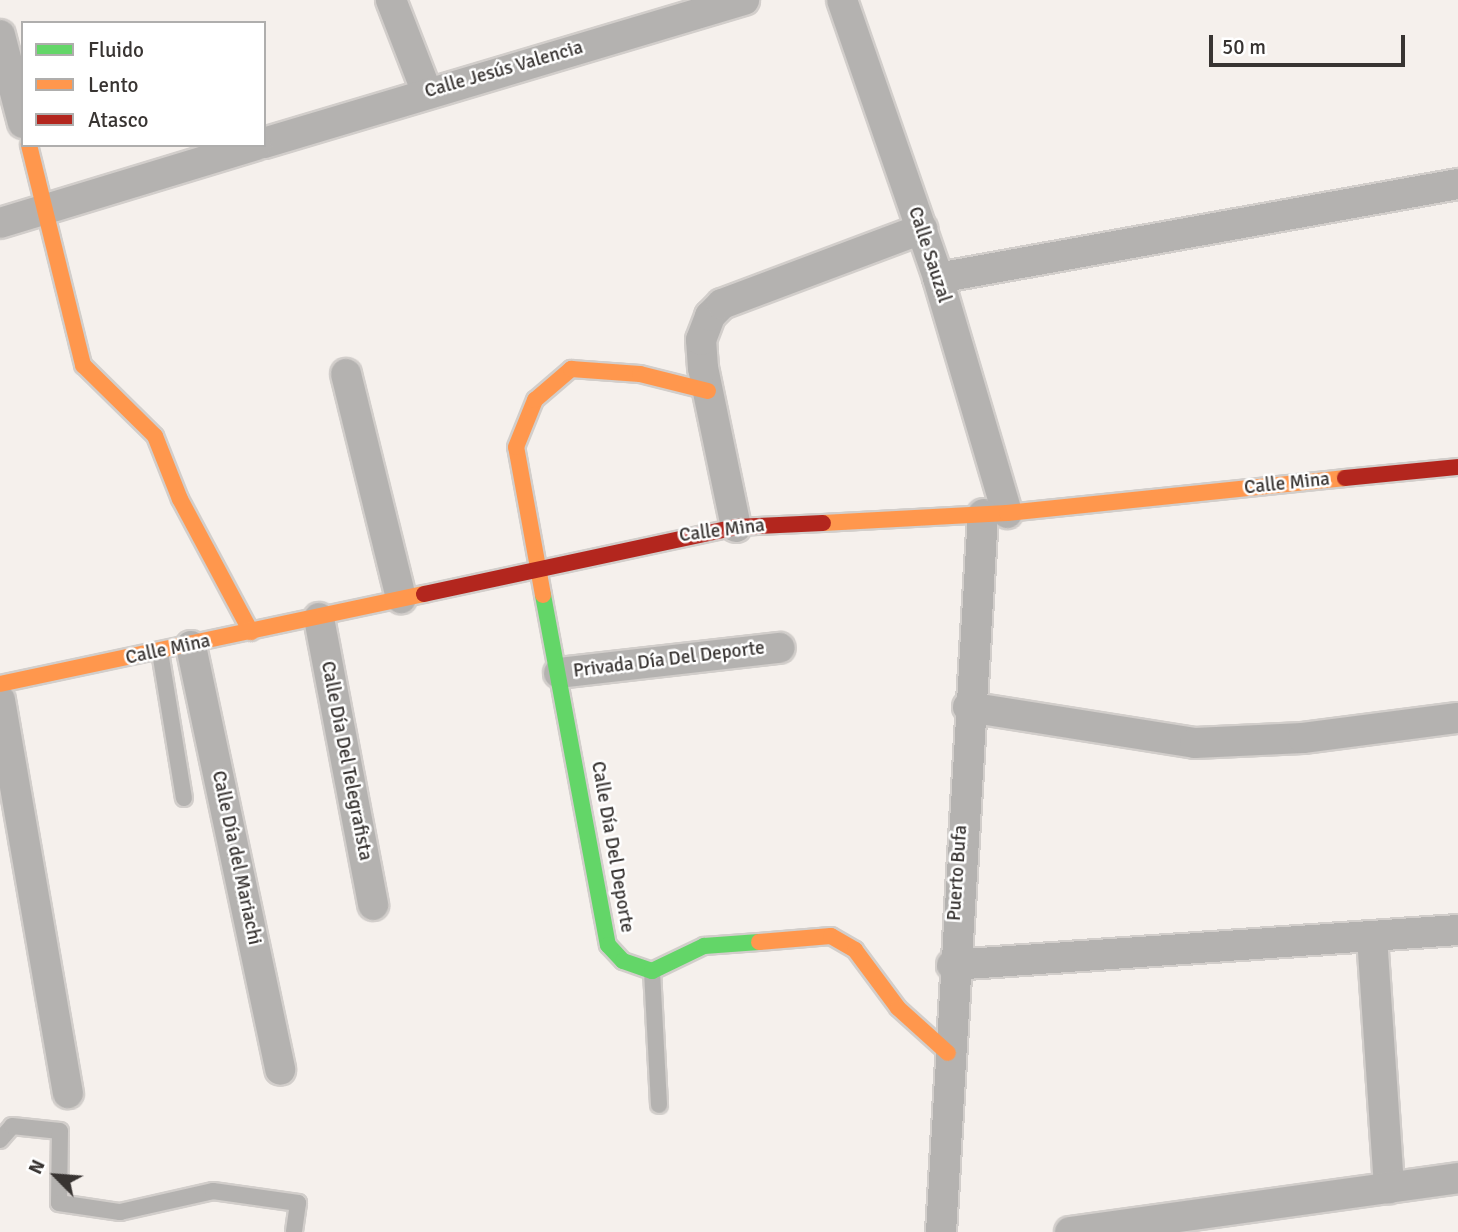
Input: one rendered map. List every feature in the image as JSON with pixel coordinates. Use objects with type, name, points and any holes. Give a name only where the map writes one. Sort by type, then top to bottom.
[{"type":"street","points":[[391,0],[427,93]]},
{"type":"street","name":"Calle Jesús Valencia","points":[[266,142],[744,0]]},
{"type":"street","name":"Calle Sauzal","points":[[842,0],[938,278],[995,513]]},
{"type":"street","points":[[0,35],[21,115]]},
{"type":"street","points":[[29,147],[83,365],[113,388],[155,436],[180,499],[251,632]]},
{"type":"street","points":[[0,223],[250,147]]},
{"type":"street","points":[[938,278],[1458,184]]},
{"type":"street","points":[[736,527],[708,391],[701,340],[722,304],[922,229]]},
{"type":"street","name":"Calle Día Del Deporte","points":[[652,971],[623,961],[608,945],[541,565],[519,485],[516,447],[535,400],[571,369],[640,374],[708,391]]},
{"type":"street","points":[[346,374],[401,598]]},
{"type":"street","name":"Calle Mina","points":[[0,684],[319,618],[541,565],[736,527],[995,513],[1458,467]]},
{"type":"street","name":"Puerto Bufa","points":[[941,1232],[952,965],[968,707],[995,513]]},
{"type":"street","name":"Calle Día Del Telegrafista","points":[[319,618],[373,905]]},
{"type":"street","name":"Calle Día del Mariachi","points":[[191,646],[280,1070]]},
{"type":"street","name":"Privada Día Del Deporte","points":[[559,673],[780,648]]},
{"type":"street","points":[[0,700],[68,1093]]},
{"type":"street","points":[[968,707],[1195,743],[1303,738],[1458,718]]},
{"type":"street","points":[[952,965],[1450,931]]},
{"type":"street","points":[[652,971],[704,946],[831,936],[855,950],[898,1008],[948,1053]]},
{"type":"street","points":[[1372,937],[1389,1188]]},
{"type":"street","points":[[1070,1232],[1458,1178]]},
{"type":"lane","points":[[160,652],[184,798]]},
{"type":"lane","points":[[652,971],[659,1105]]},
{"type":"lane","points":[[0,1140],[12,1126],[60,1131],[60,1203],[120,1212],[213,1191],[298,1203],[294,1232]]},
{"type":"traffic: fast","points":[[543,595],[608,945],[623,961],[652,971],[704,946],[759,942]]},
{"type":"traffic: slow","points":[[29,147],[83,365],[155,436],[180,499],[251,632]]},
{"type":"traffic: slow","points":[[543,595],[516,447],[535,400],[571,369],[640,374],[708,391]]},
{"type":"traffic: slow","points":[[823,523],[1007,513],[1345,478]]},
{"type":"traffic: slow","points":[[0,684],[424,594]]},
{"type":"traffic: slow","points":[[759,942],[831,936],[855,950],[898,1008],[948,1053]]},
{"type":"traffic: jam","points":[[1345,478],[1458,467]]},
{"type":"traffic: jam","points":[[424,594],[736,527],[823,523]]}]
